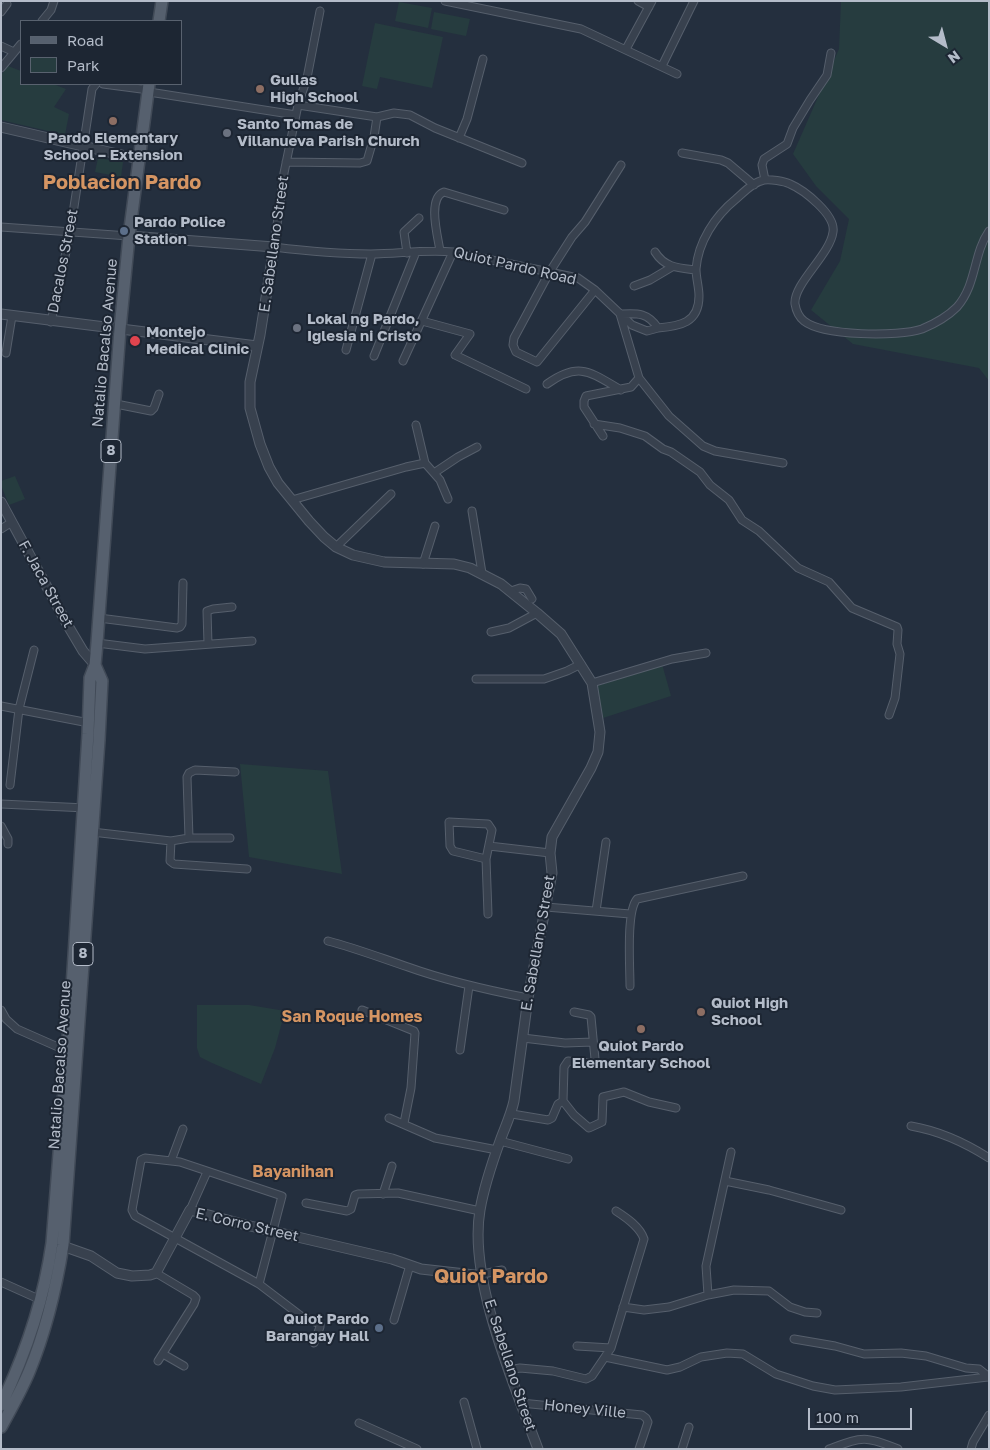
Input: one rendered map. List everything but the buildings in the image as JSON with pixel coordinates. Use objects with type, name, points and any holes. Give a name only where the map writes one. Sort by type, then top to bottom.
[{"type":"main road","points":[[159,20],[162,1]]},
{"type":"main road","name":"Natalio Bacalso Avenue","points":[[1,1427],[28,1374],[53,1301],[92,832],[88,808],[90,678],[95,665],[97,643],[120,329],[129,236],[149,88]]},
{"type":"main road","name":"Natalio Bacalso Avenue","points":[[1,1405],[19,1366],[58,1244],[67,1052],[88,808],[102,681],[95,665]]},
{"type":"street","points":[[43,20],[51,10],[54,1]]},
{"type":"street","points":[[445,1],[581,29],[677,74]]},
{"type":"street","points":[[626,49],[650,4],[638,1]]},
{"type":"street","points":[[662,66],[694,1]]},
{"type":"street","points":[[1,12],[7,4]]},
{"type":"street","name":"E. Sabellano Street","points":[[320,11],[307,78],[298,105],[286,162],[260,335],[250,382],[252,417],[269,467],[278,483],[309,521],[336,547],[353,555],[375,561],[454,564],[482,573],[512,591],[561,634],[592,683],[600,732],[598,752],[591,768],[552,837],[550,854],[552,873],[528,998],[512,1114],[498,1145],[480,1211],[477,1243],[488,1303],[509,1370],[538,1449]]},
{"type":"street","points":[[1,68],[20,45]]},
{"type":"street","points":[[1,46],[14,52]]},
{"type":"street","points":[[765,180],[762,165],[764,159],[787,144],[793,128],[810,100],[824,82],[831,53]]},
{"type":"street","points":[[459,138],[467,119],[483,59]]},
{"type":"street","name":"Dacalos Street","points":[[51,322],[70,233],[92,89],[95,85]]},
{"type":"street","points":[[114,85],[149,88],[296,115]]},
{"type":"street","points":[[298,105],[377,117],[394,113],[410,115],[459,138],[522,163]]},
{"type":"street","points":[[286,162],[326,164],[367,161],[374,137],[377,117]]},
{"type":"street","points":[[1,127],[139,159]]},
{"type":"street","points":[[682,153],[720,160],[734,168],[754,185]]},
{"type":"street","points":[[596,290],[537,362],[516,352],[513,345],[514,338],[549,273],[572,237],[585,222],[621,165]]},
{"type":"street","points":[[783,463],[715,451],[703,446],[669,416],[640,378],[621,314],[639,313],[652,320],[658,328],[678,326],[691,319],[698,304],[699,295],[696,270],[703,240],[729,204],[754,185],[765,180],[788,183],[810,195],[829,218],[834,229],[832,241],[798,291],[795,303],[798,314],[803,320],[816,328],[830,331],[897,334],[921,329],[948,315],[957,306],[971,283],[984,238],[989,231]]},
{"type":"street","points":[[440,250],[434,221],[436,197],[439,194],[444,192],[504,210]]},
{"type":"street","points":[[408,253],[404,232],[419,218]]},
{"type":"street","points":[[1,227],[129,236]]},
{"type":"street","name":"Quiot Pardo Road","points":[[129,236],[274,247],[333,254],[408,253],[440,250],[453,252],[578,278],[596,290],[632,325],[647,331],[658,328]]},
{"type":"street","points":[[374,356],[416,252]]},
{"type":"street","points":[[403,361],[453,252]]},
{"type":"street","points":[[655,252],[660,260],[672,267],[696,270]]},
{"type":"street","points":[[346,350],[372,254]]},
{"type":"street","points":[[634,286],[650,280],[672,267]]},
{"type":"street","points":[[1,314],[51,322],[257,346]]},
{"type":"street","points":[[6,353],[12,316]]},
{"type":"street","points":[[422,321],[470,334],[456,355],[526,389]]},
{"type":"street","points":[[547,384],[568,372],[588,371],[621,390]]},
{"type":"street","points":[[603,436],[584,407],[586,396],[631,387],[640,378]]},
{"type":"street","points":[[116,404],[151,411],[154,408],[158,394]]},
{"type":"street","points":[[594,424],[620,428],[645,436],[663,449],[672,452],[700,472],[710,485],[729,500],[742,520],[759,532],[798,568],[829,582],[852,608],[896,627],[898,630],[897,644],[900,654],[896,698],[889,715]]},
{"type":"street","points":[[416,425],[425,463],[440,480],[448,499]]},
{"type":"street","points":[[434,473],[458,457],[477,448]]},
{"type":"street","points":[[292,500],[425,463]]},
{"type":"street","points":[[336,547],[391,494]]},
{"type":"street","name":"F. Jaca Street","points":[[1,502],[67,624],[83,651],[95,665]]},
{"type":"street","points":[[472,511],[482,573]]},
{"type":"street","points":[[1,529],[12,522]]},
{"type":"street","points":[[423,564],[435,526]]},
{"type":"street","points":[[99,618],[180,627],[182,624],[183,583]]},
{"type":"street","points":[[512,591],[520,588],[526,589],[532,599]]},
{"type":"street","points":[[208,644],[206,613],[213,609],[232,607]]},
{"type":"street","points":[[492,632],[509,628],[537,612]]},
{"type":"street","points":[[97,643],[145,649],[252,641]]},
{"type":"street","points":[[10,785],[19,709],[34,650]]},
{"type":"street","points":[[592,683],[672,660],[706,653]]},
{"type":"street","points":[[476,679],[544,679],[580,664]]},
{"type":"street","points":[[1,706],[88,722]]},
{"type":"street","points":[[189,838],[189,773],[195,770],[235,772]]},
{"type":"street","points":[[1,804],[88,808]]},
{"type":"street","points":[[486,859],[453,851],[450,846],[449,822],[488,824],[492,830],[486,859],[488,914]]},
{"type":"street","points":[[1,826],[8,839],[8,844]]},
{"type":"street","points":[[92,832],[171,841],[189,838],[230,838]]},
{"type":"street","points":[[171,841],[170,860],[174,864],[247,869]]},
{"type":"street","points":[[596,911],[606,842]]},
{"type":"street","points":[[489,846],[550,854]]},
{"type":"street","points":[[630,986],[630,914],[637,899],[743,876]]},
{"type":"street","points":[[546,907],[630,914]]},
{"type":"street","points":[[328,941],[356,948],[409,968],[469,986],[528,998]]},
{"type":"street","points":[[460,1050],[469,986]]},
{"type":"street","points":[[1,1010],[6,1019],[16,1028],[67,1052]]},
{"type":"street","points":[[362,1010],[415,1033],[411,1088],[404,1123]]},
{"type":"street","points":[[574,1012],[591,1017],[594,1061],[592,1063],[568,1061],[565,1063],[563,1101],[574,1115],[590,1128],[602,1122],[601,1099],[604,1096],[624,1092],[649,1102],[676,1108]]},
{"type":"street","points":[[523,1038],[565,1043],[593,1042]]},
{"type":"street","points":[[512,1114],[548,1120],[552,1118],[558,1104],[563,1101]]},
{"type":"street","points":[[389,1118],[435,1138],[498,1145],[568,1160]]},
{"type":"street","points":[[911,1126],[935,1131],[957,1140],[989,1158]]},
{"type":"street","points":[[171,1161],[183,1129]]},
{"type":"street","points":[[708,1296],[706,1266],[731,1152]]},
{"type":"street","points":[[259,1284],[282,1196],[171,1161],[145,1158],[141,1160],[132,1210],[135,1216],[259,1284],[302,1316],[320,1324],[314,1343]]},
{"type":"street","points":[[383,1194],[392,1166]]},
{"type":"street","points":[[190,1210],[207,1172]]},
{"type":"street","points":[[725,1180],[841,1210]]},
{"type":"street","points":[[306,1203],[347,1211],[351,1209],[355,1195],[362,1193],[398,1193],[480,1211]]},
{"type":"street","name":"E. Corro Street","points":[[156,1273],[190,1210],[246,1225],[392,1258],[421,1269],[483,1275]]},
{"type":"street","points":[[509,1370],[520,1368],[553,1371],[586,1379],[592,1376],[605,1357],[611,1348],[644,1239],[642,1232],[616,1210]]},
{"type":"street","points":[[58,1244],[91,1256],[117,1273],[132,1276],[150,1276],[156,1273],[196,1298],[158,1361]]},
{"type":"street","points":[[394,1320],[410,1265]]},
{"type":"street","points":[[483,1275],[502,1270]]},
{"type":"street","points":[[1,1282],[41,1300]]},
{"type":"street","points":[[623,1307],[644,1310],[670,1307],[734,1290],[769,1291],[790,1307],[804,1312],[817,1313]]},
{"type":"street","points":[[794,1339],[835,1346],[864,1354],[901,1352],[926,1356],[966,1368],[979,1369],[989,1377]]},
{"type":"street","points":[[577,1346],[611,1348]]},
{"type":"street","points":[[605,1357],[668,1370],[680,1367],[701,1357],[727,1353],[743,1354],[776,1374],[813,1386],[834,1390],[901,1387],[989,1377]]},
{"type":"street","points":[[163,1354],[184,1366]]},
{"type":"street","points":[[464,1402],[476,1447],[468,1449]]},
{"type":"street","name":"Honey Ville","points":[[521,1403],[642,1415],[648,1422],[639,1449]]},
{"type":"street","points":[[971,1449],[973,1442],[989,1415]]},
{"type":"street","points":[[359,1423],[417,1449]]},
{"type":"street","points":[[682,1449],[689,1426]]},
{"type":"street","points":[[829,1449],[861,1438],[868,1438],[898,1449]]},
{"type":"green space","points":[[841,1],[989,1],[989,381],[979,368],[853,344],[811,310],[840,261],[849,219],[816,186],[793,154],[839,49]]},
{"type":"green space","points":[[399,2],[432,8],[428,28],[395,21]]},
{"type":"green space","points":[[434,12],[470,19],[466,36],[431,29]]},
{"type":"green space","points":[[375,23],[443,37],[432,88],[380,77],[377,89],[362,86]]},
{"type":"green space","points":[[8,66],[20,71],[20,85],[56,85],[66,89],[54,107],[69,114],[65,135],[1,120],[1,75]]},
{"type":"green space","points":[[98,158],[123,162],[121,177],[95,172]]},
{"type":"green space","points":[[15,476],[25,499],[9,505],[1,481]]},
{"type":"green space","points":[[662,664],[671,696],[603,718],[597,686]]},
{"type":"green space","points":[[240,764],[328,771],[342,874],[249,857]]},
{"type":"green space","points":[[197,1005],[249,1005],[285,1011],[275,1048],[261,1084],[200,1057],[197,1048]]},
{"type":"place","name":"Gullas High School","points":[[260,89]]},
{"type":"place","name":"Pardo Elementary School – Extension","points":[[113,121]]},
{"type":"place","name":"Santo Tomas de Villanueva Parish Church","points":[[227,133]]},
{"type":"place","name":"Pardo Police Station","points":[[124,231]]},
{"type":"place","name":"Lokal ng Pardo, Iglesia ni Cristo","points":[[297,328]]},
{"type":"place","name":"Montejo Medical Clinic","points":[[135,341]]},
{"type":"place","name":"Quiot High School","points":[[701,1012]]},
{"type":"place","name":"Quiot Pardo Elementary School","points":[[641,1029]]},
{"type":"place","name":"Quiot Pardo Barangay Hall","points":[[379,1328]]},
{"type":"district","name":"Poblacion Pardo","points":[[122,183]]},
{"type":"district","name":"San Roque Homes","points":[[352,1017]]},
{"type":"district","name":"Bayanihan","points":[[293,1172]]},
{"type":"district","name":"Quiot Pardo","points":[[491,1277]]}]
